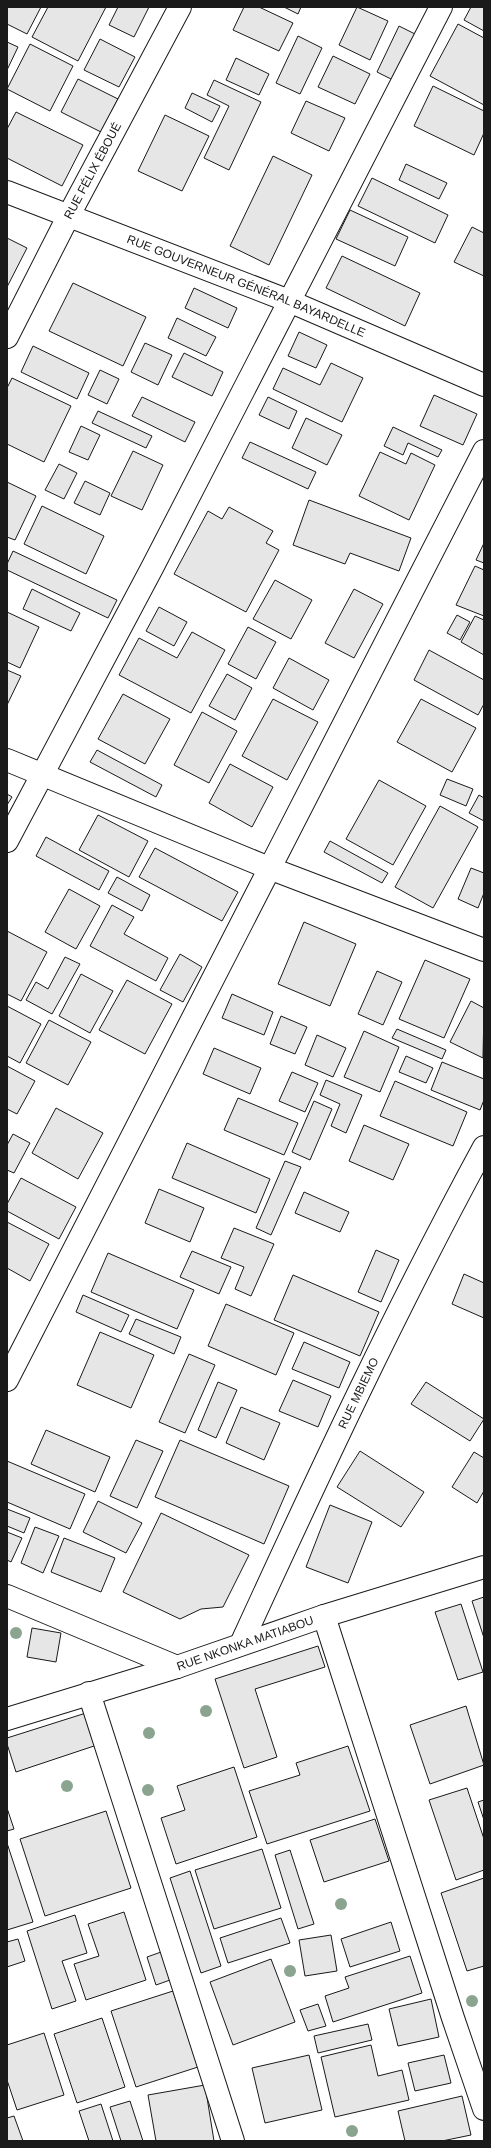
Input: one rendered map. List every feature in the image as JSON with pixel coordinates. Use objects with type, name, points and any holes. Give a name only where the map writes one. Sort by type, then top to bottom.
[{"type":"street","name":"RUE FÉLIX ÉBOUÉ","points":[[7,336],[69,215],[180,7]]},
{"type":"street","points":[[7,841],[152,568],[289,300],[442,7]]},
{"type":"street","name":"RUE GOUVERNEUR GÉNÉRAL BAYARDELLE","points":[[7,192],[289,300],[484,385]]},
{"type":"street","points":[[7,1380],[484,451]]},
{"type":"street","points":[[7,760],[42,773],[269,868],[484,950]]},
{"type":"street","name":"RUE MBIEMO","points":[[241,1644],[338,1432],[432,1243],[484,1147]]},
{"type":"street","name":"RUE NKONKA MATIABOU","points":[[7,1719],[177,1667],[324,1616],[484,1567]]},
{"type":"street","points":[[7,1596],[177,1667]]},
{"type":"street","points":[[324,1616],[453,2018],[484,2109]]},
{"type":"street","points":[[89,1693],[233,2141]]},
{"type":"building","points":[[7,7],[41,7],[27,34],[7,24]]},
{"type":"building","points":[[48,7],[106,7],[78,61],[32,37]]},
{"type":"building","points":[[118,7],[149,7],[134,37],[109,25]]},
{"type":"building","points":[[244,7],[259,7],[293,23],[279,51],[233,30]]},
{"type":"building","points":[[284,7],[301,7],[298,14]]},
{"type":"building","points":[[357,7],[388,21],[370,60],[339,45]]},
{"type":"building","points":[[471,7],[484,7],[484,31],[464,20]]},
{"type":"building","points":[[458,24],[484,38],[484,105],[430,76]]},
{"type":"building","points":[[399,26],[415,34],[393,80],[377,72]]},
{"type":"building","points":[[298,36],[322,48],[300,94],[276,83]]},
{"type":"building","points":[[100,39],[135,57],[119,87],[84,70]]},
{"type":"building","points":[[7,42],[18,47],[7,70]]},
{"type":"building","points":[[30,44],[73,66],[50,111],[7,89]]},
{"type":"building","points":[[333,56],[370,74],[355,104],[318,87]]},
{"type":"building","points":[[236,58],[269,74],[259,95],[226,80]]},
{"type":"building","points":[[78,79],[118,99],[101,132],[61,112]]},
{"type":"building","points":[[214,80],[261,102],[229,170],[204,158],[229,106],[207,95]]},
{"type":"building","points":[[433,86],[484,111],[484,133],[474,155],[414,126]]},
{"type":"building","points":[[192,93],[220,106],[212,122],[185,108]]},
{"type":"building","points":[[306,101],[345,118],[329,151],[291,133]]},
{"type":"building","points":[[16,112],[83,145],[62,186],[7,158],[7,129]]},
{"type":"building","points":[[165,115],[209,136],[182,191],[138,171]]},
{"type":"building","points":[[273,156],[312,175],[269,265],[230,246]]},
{"type":"building","points":[[406,164],[447,183],[439,199],[399,180]]},
{"type":"building","points":[[372,178],[448,215],[435,243],[358,206]]},
{"type":"building","points":[[350,210],[408,237],[395,266],[336,239]]},
{"type":"building","points":[[472,227],[484,233],[484,276],[454,262]]},
{"type":"building","points":[[7,238],[27,248],[7,287]]},
{"type":"building","points":[[342,256],[420,293],[405,326],[326,288]]},
{"type":"building","points":[[73,283],[146,317],[123,366],[49,331]]},
{"type":"building","points":[[194,288],[237,308],[228,328],[185,308]]},
{"type":"building","points":[[177,318],[216,337],[206,356],[168,338]]},
{"type":"building","points":[[299,332],[327,345],[316,368],[288,356]]},
{"type":"building","points":[[145,343],[172,355],[158,385],[131,372]]},
{"type":"building","points":[[33,346],[89,373],[77,399],[21,372]]},
{"type":"building","points":[[184,353],[223,372],[212,396],[172,377]]},
{"type":"building","points":[[331,363],[363,378],[342,422],[273,389],[283,368],[320,385]]},
{"type":"building","points":[[100,370],[119,379],[107,404],[88,395]]},
{"type":"building","points":[[12,378],[71,406],[44,462],[7,444],[7,388]]},
{"type":"building","points":[[434,395],[477,414],[463,445],[420,426]]},
{"type":"building","points":[[142,397],[195,422],[185,442],[132,416]]},
{"type":"building","points":[[268,397],[297,411],[289,429],[259,415]]},
{"type":"building","points":[[98,411],[152,436],[146,448],[92,423]]},
{"type":"building","points":[[306,418],[342,435],[327,465],[292,448]]},
{"type":"building","points":[[81,426],[100,435],[88,460],[69,452]]},
{"type":"building","points":[[393,427],[442,450],[438,457],[408,443],[403,455],[384,446]]},
{"type":"building","points":[[250,442],[316,472],[308,489],[242,458]]},
{"type":"building","points":[[133,451],[163,465],[142,510],[111,496]]},
{"type":"building","points":[[380,452],[406,464],[411,453],[435,465],[409,520],[359,496]]},
{"type":"building","points":[[59,464],[77,473],[64,499],[45,490]]},
{"type":"building","points":[[85,481],[110,493],[100,515],[74,503]]},
{"type":"building","points":[[7,482],[36,496],[15,540],[7,537]]},
{"type":"building","points":[[309,500],[411,538],[399,571],[350,553],[345,564],[293,545]]},
{"type":"building","points":[[42,506],[104,536],[86,574],[24,544]]},
{"type":"building","points":[[229,507],[273,531],[266,543],[279,550],[246,612],[174,574],[208,511],[222,519]]},
{"type":"building","points":[[484,543],[484,563],[476,560]]},
{"type":"building","points":[[13,551],[117,600],[108,618],[7,570],[7,564]]},
{"type":"building","points":[[475,566],[484,570],[484,616],[456,605]]},
{"type":"building","points":[[275,580],[312,600],[291,639],[253,619]]},
{"type":"building","points":[[32,589],[80,613],[71,631],[23,609]]},
{"type":"building","points":[[354,589],[383,604],[354,658],[325,643]]},
{"type":"building","points":[[159,607],[187,622],[174,646],[146,631]]},
{"type":"building","points":[[7,612],[39,627],[20,668],[7,662]]},
{"type":"building","points":[[457,615],[470,622],[460,640],[447,633]]},
{"type":"building","points":[[475,616],[484,620],[484,655],[461,642]]},
{"type":"building","points":[[248,627],[276,642],[256,679],[228,664]]},
{"type":"building","points":[[192,632],[225,650],[191,713],[119,675],[139,638],[177,658]]},
{"type":"building","points":[[429,650],[484,680],[484,704],[478,715],[414,680]]},
{"type":"building","points":[[289,658],[329,680],[313,710],[273,688]]},
{"type":"building","points":[[7,670],[21,676],[7,705]]},
{"type":"building","points":[[227,674],[252,688],[235,720],[209,706]]},
{"type":"building","points":[[123,694],[170,719],[145,764],[98,739]]},
{"type":"building","points":[[273,699],[318,722],[287,780],[242,756]]},
{"type":"building","points":[[421,699],[476,728],[452,772],[397,742]]},
{"type":"building","points":[[202,712],[237,731],[209,783],[174,765]]},
{"type":"building","points":[[97,750],[162,785],[156,797],[90,762]]},
{"type":"building","points":[[230,764],[273,787],[252,827],[209,803]]},
{"type":"building","points":[[447,779],[473,789],[466,806],[440,795]]},
{"type":"building","points":[[379,780],[426,806],[393,865],[346,839]]},
{"type":"building","points":[[7,794],[12,797],[7,805]]},
{"type":"building","points":[[479,795],[484,798],[484,821],[469,813]]},
{"type":"building","points":[[440,806],[478,827],[433,908],[395,887]]},
{"type":"building","points":[[98,815],[148,841],[129,877],[79,850]]},
{"type":"building","points":[[46,837],[109,871],[99,890],[36,856]]},
{"type":"building","points":[[330,841],[388,873],[382,883],[324,852]]},
{"type":"building","points":[[155,848],[238,892],[222,921],[139,877]]},
{"type":"building","points":[[471,868],[484,873],[484,893],[478,908],[458,899]]},
{"type":"building","points":[[117,877],[150,895],[142,911],[108,893]]},
{"type":"building","points":[[69,889],[100,906],[76,949],[45,932]]},
{"type":"building","points":[[112,905],[134,917],[124,934],[168,958],[156,981],[90,946]]},
{"type":"building","points":[[304,922],[356,944],[330,1006],[278,984]]},
{"type":"building","points":[[7,931],[47,952],[21,1001],[7,994]]},
{"type":"building","points":[[180,954],[202,967],[183,1002],[160,990]]},
{"type":"building","points":[[65,957],[80,964],[52,1014],[26,1000],[36,982],[48,989]]},
{"type":"building","points":[[425,960],[470,979],[444,1038],[399,1019]]},
{"type":"building","points":[[377,971],[402,982],[383,1025],[358,1014]]},
{"type":"building","points":[[81,974],[113,991],[90,1033],[59,1016]]},
{"type":"building","points":[[127,980],[172,1004],[145,1054],[99,1030]]},
{"type":"building","points":[[232,994],[273,1012],[264,1035],[222,1018]]},
{"type":"building","points":[[471,1001],[484,1008],[483,1058],[450,1042]]},
{"type":"building","points":[[7,1006],[41,1024],[20,1063],[7,1056]]},
{"type":"building","points":[[281,1016],[307,1027],[295,1054],[270,1044]]},
{"type":"building","points":[[49,1020],[91,1042],[68,1085],[26,1063]]},
{"type":"building","points":[[397,1029],[446,1050],[442,1059],[392,1038]]},
{"type":"building","points":[[364,1031],[399,1047],[380,1092],[344,1077]]},
{"type":"building","points":[[317,1035],[346,1048],[333,1077],[305,1065]]},
{"type":"building","points":[[214,1048],[261,1068],[250,1094],[203,1074]]},
{"type":"building","points":[[406,1056],[433,1068],[426,1083],[399,1072]]},
{"type":"building","points":[[442,1062],[484,1079],[484,1100],[480,1110],[431,1090]]},
{"type":"building","points":[[7,1066],[35,1081],[17,1114],[7,1109]]},
{"type":"building","points":[[292,1072],[318,1083],[305,1112],[279,1101]]},
{"type":"building","points":[[326,1080],[362,1095],[346,1133],[331,1126],[340,1104],[320,1095]]},
{"type":"building","points":[[395,1081],[467,1112],[453,1146],[380,1116]]},
{"type":"building","points":[[238,1098],[298,1123],[284,1155],[224,1130]]},
{"type":"building","points":[[314,1101],[332,1109],[310,1160],[292,1152]]},
{"type":"building","points":[[56,1108],[103,1133],[78,1179],[32,1153]]},
{"type":"building","points":[[364,1125],[409,1144],[393,1180],[349,1161]]},
{"type":"building","points":[[13,1134],[30,1143],[14,1173],[7,1170],[7,1145]]},
{"type":"building","points":[[187,1143],[270,1179],[256,1213],[172,1178]]},
{"type":"building","points":[[285,1161],[301,1167],[271,1235],[256,1228]]},
{"type":"building","points":[[21,1178],[76,1207],[59,1239],[7,1211],[7,1204]]},
{"type":"building","points":[[159,1189],[204,1208],[190,1242],[145,1223]]},
{"type":"building","points":[[304,1192],[349,1212],[340,1232],[295,1213]]},
{"type":"building","points":[[7,1222],[49,1244],[30,1281],[7,1268]]},
{"type":"building","points":[[234,1228],[274,1244],[251,1296],[235,1289],[244,1267],[221,1258]]},
{"type":"building","points":[[376,1250],[399,1260],[381,1302],[358,1292]]},
{"type":"building","points":[[192,1251],[231,1267],[219,1294],[180,1277]]},
{"type":"building","points":[[108,1253],[194,1290],[177,1329],[91,1292]]},
{"type":"building","points":[[464,1274],[484,1283],[484,1318],[452,1304]]},
{"type":"building","points":[[293,1275],[379,1312],[360,1356],[274,1320]]},
{"type":"building","points":[[83,1295],[129,1315],[121,1332],[76,1312]]},
{"type":"building","points":[[226,1304],[294,1333],[276,1375],[208,1346]]},
{"type":"building","points":[[136,1319],[181,1337],[174,1354],[129,1334]]},
{"type":"building","points":[[100,1332],[154,1355],[131,1408],[77,1385]]},
{"type":"building","points":[[304,1342],[350,1362],[339,1388],[292,1369]]},
{"type":"building","points":[[189,1354],[215,1365],[185,1433],[159,1422]]},
{"type":"building","points":[[293,1380],[331,1396],[318,1427],[279,1411]]},
{"type":"building","points":[[218,1382],[237,1390],[216,1438],[198,1430]]},
{"type":"building","points":[[426,1382],[484,1419],[470,1441],[411,1404]]},
{"type":"building","points":[[241,1407],[280,1423],[264,1460],[226,1443]]},
{"type":"building","points":[[46,1430],[110,1457],[95,1492],[31,1464]]},
{"type":"building","points":[[136,1440],[163,1451],[137,1508],[110,1496]]},
{"type":"building","points":[[180,1440],[289,1486],[264,1544],[155,1497]]},
{"type":"building","points":[[360,1451],[424,1492],[401,1527],[337,1487]]},
{"type":"building","points":[[474,1452],[484,1458],[484,1491],[477,1503],[452,1487]]},
{"type":"building","points":[[7,1461],[85,1494],[70,1529],[7,1502]]},
{"type":"building","points":[[98,1501],[142,1523],[126,1553],[83,1532]]},
{"type":"building","points":[[330,1505],[372,1522],[348,1583],[306,1567]]},
{"type":"building","points":[[7,1509],[30,1518],[24,1533],[7,1526]]},
{"type":"building","points":[[161,1513],[249,1555],[223,1607],[201,1609],[180,1619],[123,1592]]},
{"type":"building","points":[[35,1527],[59,1536],[43,1573],[21,1563]]},
{"type":"building","points":[[7,1532],[22,1538],[11,1562],[7,1560]]},
{"type":"building","points":[[64,1538],[115,1558],[101,1592],[51,1572]]},
{"type":"building","points":[[484,1597],[484,1638],[472,1601]]},
{"type":"building","points":[[461,1604],[483,1672],[458,1680],[435,1612]]},
{"type":"building","points":[[32,1628],[61,1633],[56,1662],[27,1657]]},
{"type":"building","points":[[318,1646],[325,1667],[255,1689],[277,1757],[244,1768],[215,1679]]},
{"type":"building","points":[[466,1706],[484,1765],[430,1784],[410,1725]]},
{"type":"building","points":[[86,1713],[97,1745],[16,1772],[7,1744],[7,1738]]},
{"type":"building","points":[[348,1746],[370,1811],[267,1844],[249,1791],[300,1775],[296,1763]]},
{"type":"building","points":[[234,1767],[257,1837],[176,1864],[161,1818],[185,1810],[177,1786]]},
{"type":"building","points":[[467,1788],[484,1839],[484,1870],[456,1880],[429,1800]]},
{"type":"building","points":[[484,1800],[484,1820],[478,1802]]},
{"type":"building","points":[[7,1808],[14,1829],[7,1831]]},
{"type":"building","points":[[106,1811],[131,1888],[45,1916],[20,1839]]},
{"type":"building","points":[[375,1819],[389,1861],[324,1882],[310,1840]]},
{"type":"building","points":[[7,1843],[33,1922],[7,1930]]},
{"type":"building","points":[[262,1849],[281,1908],[214,1929],[195,1870]]},
{"type":"building","points":[[290,1850],[314,1924],[298,1929],[275,1855]]},
{"type":"building","points":[[190,1871],[221,1966],[201,1973],[170,1878]]},
{"type":"building","points":[[484,1878],[484,1966],[467,1971],[441,1893]]},
{"type":"building","points":[[124,1912],[146,1980],[86,2000],[74,1964],[99,1956],[88,1924]]},
{"type":"building","points":[[75,1915],[87,1953],[62,1961],[76,2001],[52,2009],[27,1931]]},
{"type":"building","points":[[281,1918],[290,1943],[228,1963],[220,1938]]},
{"type":"building","points":[[391,1922],[400,1951],[350,1967],[341,1939]]},
{"type":"building","points":[[331,1935],[337,1971],[305,1976],[299,1940]]},
{"type":"building","points":[[18,1939],[25,1961],[7,1967],[7,1942]]},
{"type":"building","points":[[164,1951],[173,1979],[156,1985],[147,1957]]},
{"type":"building","points":[[410,1956],[422,1993],[333,2022],[325,1996],[349,1988],[345,1977]]},
{"type":"building","points":[[271,1959],[295,2022],[233,2045],[210,1982]]},
{"type":"building","points":[[173,1991],[198,2067],[136,2087],[111,2011]]},
{"type":"building","points":[[431,1999],[439,2037],[398,2046],[389,2009]]},
{"type":"building","points":[[318,2004],[326,2026],[308,2031],[300,2010]]},
{"type":"building","points":[[102,2018],[125,2087],[77,2103],[54,2034]]},
{"type":"building","points":[[368,2024],[372,2040],[318,2053],[314,2036]]},
{"type":"building","points":[[44,2033],[64,2095],[17,2110],[7,2080],[7,2045]]},
{"type":"building","points":[[371,2045],[378,2076],[402,2070],[409,2100],[335,2117],[321,2057]]},
{"type":"building","points":[[309,2055],[322,2110],[265,2123],[252,2068]]},
{"type":"building","points":[[444,2055],[451,2083],[415,2091],[408,2063]]},
{"type":"building","points":[[205,2085],[214,2141],[156,2141],[148,2095]]},
{"type":"building","points":[[462,2096],[471,2135],[442,2141],[405,2141],[398,2111]]},
{"type":"building","points":[[130,2101],[143,2141],[121,2141],[110,2107]]},
{"type":"building","points":[[101,2104],[113,2141],[89,2141],[79,2111]]},
{"type":"building","points":[[14,2116],[23,2141],[7,2141],[7,2118]]}]
